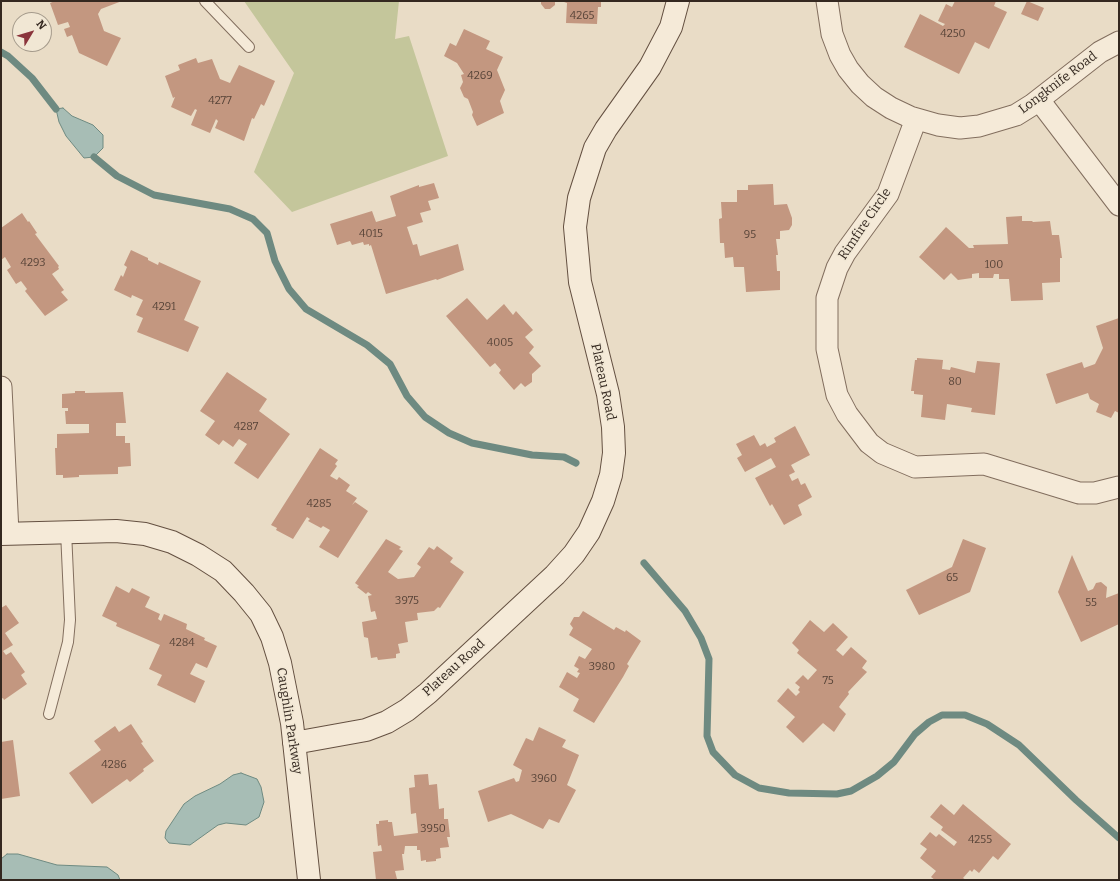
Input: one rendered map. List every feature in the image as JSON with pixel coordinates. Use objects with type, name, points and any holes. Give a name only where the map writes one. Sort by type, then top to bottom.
[{"type":"street","name":"Plateau Road","points":[[294,743],[366,730],[387,722],[407,710],[428,693],[555,575],[574,554],[589,532],[603,501],[614,453],[613,427],[608,394],[580,282],[575,227],[579,198],[595,148],[606,129],[650,67],[671,27],[678,1]]},
{"type":"street","name":"Longknife Road","points":[[827,1],[832,34],[848,69],[874,97],[891,108],[916,119],[938,126],[960,128],[979,126],[1016,115],[1039,100],[1100,52],[1119,42]]},
{"type":"street","points":[[1039,100],[1119,205]]},
{"type":"street","name":"Rimfire Circle","points":[[916,119],[888,194],[845,253],[836,268],[827,298],[828,349],[838,396],[847,414],[869,442],[882,453],[915,467],[984,464],[1079,493],[1095,493],[1119,487]]},
{"type":"street","points":[[1,387],[4,534]]},
{"type":"street","name":"Caughlin Parkway","points":[[4,534],[66,531],[116,531],[145,534],[172,542],[198,555],[223,572],[244,593],[260,614],[272,637],[280,663],[294,743],[309,880]]},
{"type":"lane","points":[[205,1],[249,47]]},
{"type":"lane","points":[[49,714],[68,642],[70,620],[66,531]]},
{"type":"green space","points":[[244,1],[399,1],[395,39],[409,36],[448,156],[292,212],[254,172],[294,73]]},
{"type":"water","points":[[63,108],[72,116],[93,125],[103,135],[103,148],[94,157],[84,158],[66,136],[59,122],[56,109]]},
{"type":"water","points":[[241,773],[257,779],[261,787],[264,802],[259,817],[246,825],[226,823],[218,825],[190,845],[169,843],[165,838],[166,831],[184,804],[195,796],[220,784],[233,775]]},
{"type":"water","points":[[7,854],[18,854],[57,865],[107,867],[118,875],[120,880],[1,880],[1,859]]},
{"type":"building","points":[[55,1],[122,1],[101,9],[98,14],[104,31],[121,38],[107,66],[79,53],[72,35],[67,37],[64,29],[70,27],[68,22],[58,25],[50,3]]},
{"type":"building","points":[[541,1],[555,1],[555,5],[550,9],[545,9],[541,4]]},
{"type":"building","points":[[561,1],[601,1],[601,7],[598,7],[597,24],[566,23],[567,3]]},
{"type":"building","points":[[955,1],[996,1],[994,6],[1007,12],[989,49],[975,42],[959,74],[904,47],[920,14],[943,26],[945,24],[938,21],[946,4],[952,7]]},
{"type":"building","points":[[1027,1],[1044,8],[1038,21],[1021,14]]},
{"type":"building","points":[[464,29],[490,41],[486,49],[503,57],[497,70],[505,90],[500,101],[504,113],[477,126],[472,115],[473,112],[468,99],[464,97],[460,88],[463,82],[461,75],[464,74],[457,63],[444,56],[450,43],[456,46]]},
{"type":"building","points":[[196,58],[198,63],[212,59],[220,79],[230,83],[239,65],[275,81],[264,106],[261,104],[254,119],[252,118],[244,141],[215,128],[218,121],[216,119],[210,133],[191,125],[197,110],[195,109],[191,116],[171,107],[175,97],[173,98],[165,76],[180,70],[178,65]]},
{"type":"building","points":[[434,183],[439,198],[428,201],[431,210],[420,213],[423,222],[407,227],[413,245],[417,244],[420,256],[458,244],[464,270],[437,280],[436,279],[386,294],[371,245],[364,245],[363,242],[352,245],[350,241],[337,245],[330,224],[372,211],[376,222],[396,216],[390,196],[419,185],[419,187]]},
{"type":"building","points":[[773,184],[774,205],[787,204],[792,218],[792,225],[789,230],[780,231],[780,239],[776,239],[778,255],[776,255],[777,271],[780,271],[780,290],[746,292],[744,267],[734,267],[733,257],[725,258],[724,243],[720,243],[719,219],[722,218],[721,202],[737,202],[737,190],[748,190],[748,185]]},
{"type":"building","points":[[22,213],[37,233],[35,234],[59,266],[59,269],[52,274],[64,290],[61,292],[68,300],[45,316],[25,291],[27,289],[21,281],[16,284],[7,270],[11,267],[5,257],[1,260],[1,228]]},
{"type":"building","points":[[1022,216],[1022,221],[1050,221],[1052,235],[1059,235],[1062,258],[1060,258],[1060,282],[1042,283],[1043,300],[1011,301],[1009,279],[999,279],[999,274],[994,274],[993,278],[979,278],[979,273],[972,274],[972,278],[958,280],[951,273],[944,280],[919,257],[946,227],[969,248],[974,248],[973,245],[1008,244],[1006,217]]},
{"type":"building","points":[[131,250],[148,258],[148,260],[158,265],[159,262],[201,281],[184,320],[199,327],[188,352],[137,332],[143,318],[136,315],[143,300],[132,295],[131,298],[114,290],[121,275],[123,277],[127,267],[124,265]]},
{"type":"building","points":[[467,298],[487,320],[504,304],[513,315],[516,311],[533,330],[525,337],[534,347],[529,353],[541,366],[532,374],[532,382],[525,387],[521,383],[514,390],[499,373],[501,370],[495,363],[490,367],[446,316]]},
{"type":"building","points":[[1119,318],[1119,413],[1115,411],[1111,418],[1096,412],[1099,404],[1090,399],[1088,393],[1056,404],[1046,374],[1082,362],[1084,368],[1095,364],[1103,348],[1096,326]]},
{"type":"building","points":[[917,358],[943,360],[942,369],[950,370],[951,367],[975,373],[977,361],[1000,363],[995,415],[971,412],[972,408],[947,404],[945,420],[921,417],[923,395],[914,394],[914,391],[911,391],[915,360],[917,360]]},
{"type":"building","points":[[227,372],[267,399],[259,411],[290,434],[258,479],[234,463],[247,444],[239,439],[233,447],[223,440],[219,445],[205,435],[215,421],[200,411]]},
{"type":"building","points":[[75,391],[85,391],[85,393],[123,392],[126,423],[116,423],[116,436],[125,436],[125,443],[130,443],[131,466],[118,467],[118,474],[79,475],[79,477],[63,478],[63,475],[56,475],[55,448],[57,448],[57,434],[89,433],[89,424],[66,424],[65,411],[68,411],[68,408],[62,408],[62,394],[75,393]]},
{"type":"building","points":[[795,426],[810,455],[791,465],[795,472],[789,475],[792,481],[798,478],[801,485],[805,483],[812,497],[798,505],[802,515],[784,525],[772,504],[770,506],[755,478],[776,467],[771,458],[745,472],[737,458],[742,455],[736,444],[754,435],[760,446],[765,443],[767,447],[776,442],[774,438]]},
{"type":"building","points":[[320,448],[338,460],[335,464],[337,466],[330,476],[337,480],[339,477],[350,485],[346,491],[357,498],[352,505],[355,502],[368,511],[338,558],[319,547],[330,530],[323,526],[321,528],[308,521],[310,519],[307,517],[293,539],[276,530],[277,528],[271,525]]},
{"type":"building","points":[[386,539],[401,547],[399,549],[403,551],[388,572],[398,579],[414,577],[421,567],[417,564],[429,547],[434,550],[437,546],[453,558],[450,562],[464,572],[440,608],[438,607],[434,611],[417,613],[418,620],[405,622],[408,642],[398,644],[400,653],[396,654],[396,658],[378,660],[377,657],[371,658],[368,638],[364,637],[362,622],[377,619],[375,611],[371,612],[368,596],[372,595],[368,592],[366,594],[357,587],[359,586],[355,583]]},
{"type":"building","points":[[963,539],[986,548],[970,592],[919,615],[906,590],[952,567]]},
{"type":"building","points":[[1072,555],[1088,591],[1093,589],[1096,583],[1101,582],[1107,587],[1106,598],[1119,593],[1119,624],[1081,642],[1058,592]]},
{"type":"building","points":[[116,586],[129,593],[132,588],[150,597],[145,607],[160,614],[158,619],[161,621],[164,614],[187,624],[186,629],[205,638],[204,640],[217,646],[207,668],[196,663],[190,674],[205,681],[195,703],[157,685],[162,675],[149,669],[160,645],[116,626],[117,623],[102,616]]},
{"type":"building","points":[[6,605],[19,623],[5,633],[13,645],[3,651],[6,655],[11,652],[25,672],[21,675],[27,684],[4,700],[3,698],[1,699],[1,608]]},
{"type":"building","points":[[583,611],[614,630],[616,627],[625,632],[626,630],[641,641],[627,664],[629,666],[623,677],[594,723],[573,711],[579,699],[559,687],[567,672],[577,678],[580,673],[577,672],[579,669],[574,666],[579,656],[585,659],[592,649],[569,635],[573,628],[570,624],[574,617],[579,617]]},
{"type":"building","points":[[810,620],[824,632],[833,623],[848,637],[836,650],[843,656],[851,647],[867,661],[862,668],[867,672],[848,692],[849,694],[839,707],[846,714],[834,732],[823,723],[803,743],[786,727],[795,717],[777,701],[788,688],[796,696],[800,692],[798,690],[800,687],[795,683],[803,675],[808,680],[817,670],[797,653],[799,650],[792,643]]},
{"type":"building","points":[[131,724],[143,742],[141,743],[154,761],[143,769],[144,771],[130,782],[127,779],[92,804],[69,773],[101,750],[94,741],[115,726],[119,732]]},
{"type":"building","points":[[539,727],[566,740],[562,747],[579,755],[567,785],[576,790],[559,823],[549,819],[543,829],[511,814],[488,822],[478,791],[514,778],[516,782],[519,781],[522,770],[513,765],[526,738],[533,741]]},
{"type":"building","points":[[13,740],[20,796],[1,799],[1,742]]},
{"type":"building","points":[[428,774],[429,785],[437,784],[439,809],[444,808],[444,819],[448,819],[450,837],[447,837],[449,847],[440,848],[441,858],[436,859],[436,861],[426,862],[426,860],[421,861],[420,850],[417,850],[417,846],[405,846],[404,854],[402,854],[404,870],[395,871],[397,879],[376,880],[373,852],[382,851],[381,845],[378,846],[376,824],[379,824],[379,821],[388,820],[388,822],[392,822],[394,836],[418,833],[416,813],[411,814],[409,788],[415,787],[414,775]]},
{"type":"building","points":[[941,804],[954,815],[963,804],[1011,844],[998,860],[993,856],[979,873],[974,869],[972,872],[970,870],[963,878],[966,880],[935,880],[931,877],[936,871],[920,858],[927,849],[920,844],[930,832],[936,837],[939,834],[954,846],[957,842],[941,830],[943,827],[930,817]]},
{"type":"waterway","points":[[1,52],[8,56],[32,78],[56,109]]},
{"type":"waterway","points":[[94,157],[117,176],[154,195],[230,209],[253,219],[267,233],[275,261],[289,289],[306,309],[367,345],[390,364],[407,396],[425,417],[449,433],[472,443],[532,455],[564,457],[576,463]]},
{"type":"waterway","points":[[644,563],[685,611],[701,638],[709,659],[707,736],[713,752],[735,775],[759,788],[789,793],[837,794],[851,791],[877,776],[894,762],[915,734],[929,722],[942,715],[965,715],[987,724],[1019,745],[1076,800],[1119,838]]}]
